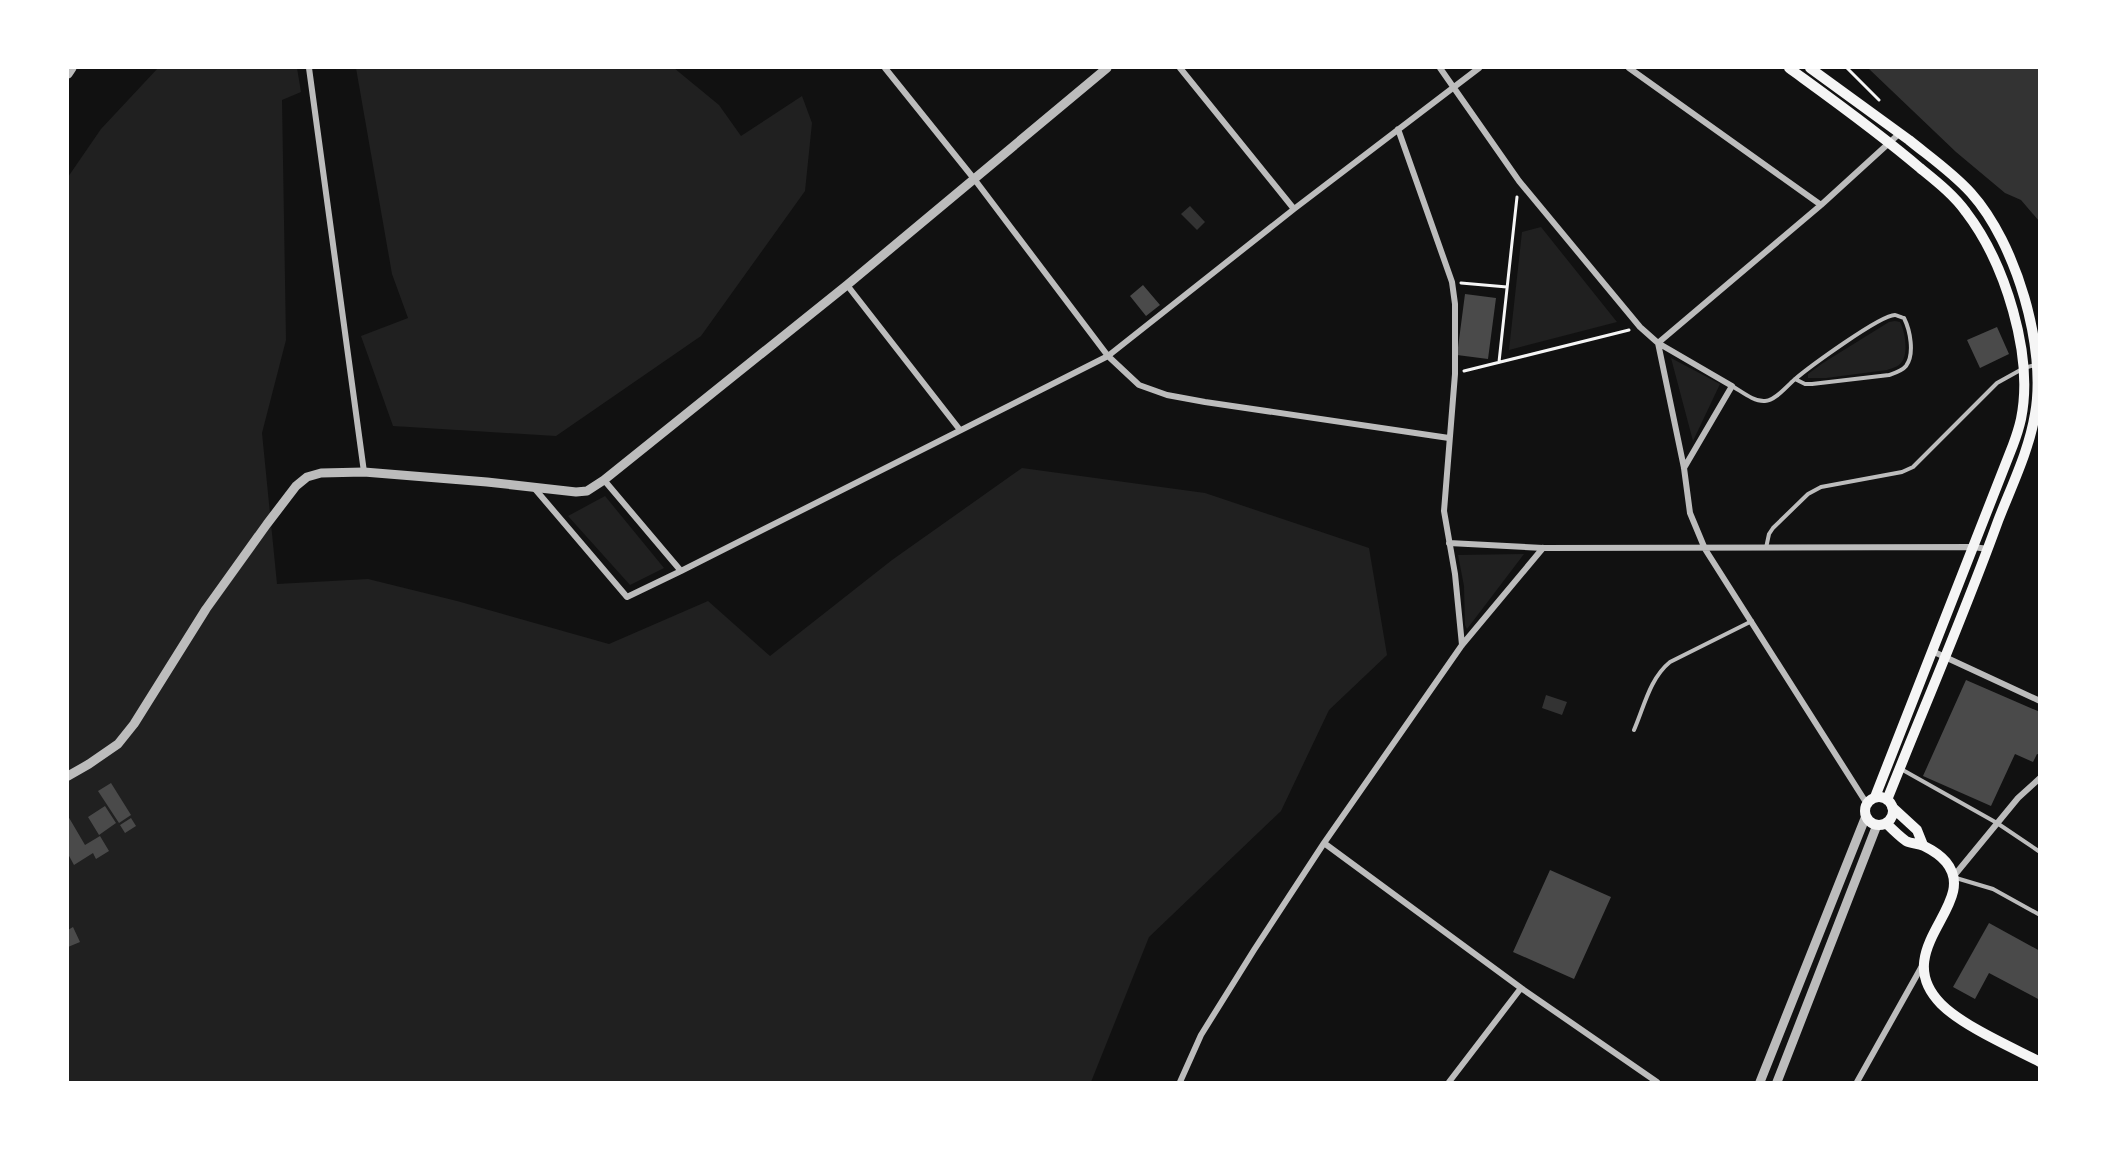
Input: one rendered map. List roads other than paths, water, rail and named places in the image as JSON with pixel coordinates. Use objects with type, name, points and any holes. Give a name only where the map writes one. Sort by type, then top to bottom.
[{"type":"main road","points":[[1789,68],[1890,142],[1946,190],[1966,211],[1990,250],[2014,310],[2024,368],[2021,419],[1973,548],[1866,816],[1869,820],[1881,824],[1908,842],[1923,845],[1946,862],[1953,877],[1954,893],[1927,947],[1922,966],[1929,987],[1940,1003],[1956,1016],[2040,1062]]},
{"type":"main road","points":[[1810,68],[1936,162],[1971,193],[1992,220],[2009,253],[2022,290],[2030,322],[2036,364],[2035,414],[2029,437],[1988,549],[1900,768],[1890,804],[1893,813],[1881,824]]},
{"type":"main road","points":[[1871,800],[1890,804],[1917,830],[1923,845]]},
{"type":"street","points":[[68,74],[72,68]]},
{"type":"street","points":[[309,68],[364,472]]},
{"type":"street","points":[[885,68],[975,180],[1108,356],[1139,385],[1167,395],[1449,438]]},
{"type":"street","points":[[68,776],[118,744],[206,609],[296,486],[307,477],[321,473],[364,472],[487,482],[535,489],[586,491],[604,480],[847,285],[1107,68]]},
{"type":"street","points":[[1180,68],[1294,209]]},
{"type":"street","points":[[1440,68],[1519,181],[1640,327],[1658,343],[1732,386],[1684,468]]},
{"type":"street","points":[[535,489],[627,597],[681,572],[1108,356],[1294,209],[1479,68]]},
{"type":"street","points":[[1629,68],[1821,206]]},
{"type":"street","points":[[1398,129],[1452,282],[1455,312],[1455,374],[1444,511],[1455,573],[1461,645]]},
{"type":"street","points":[[1658,343],[1821,206],[1900,133]]},
{"type":"street","points":[[847,285],[960,430]]},
{"type":"street","points":[[1658,343],[1684,468],[1690,513],[1705,549],[1871,800]]},
{"type":"street","points":[[604,480],[681,572]]},
{"type":"street","points":[[1449,543],[1544,548],[1988,549]]},
{"type":"street","points":[[1180,1083],[1201,1035],[1324,843],[1461,645],[1544,548]]},
{"type":"street","points":[[1932,651],[2040,701]]},
{"type":"street","points":[[1953,877],[2018,798],[2040,778]]},
{"type":"street","points":[[1760,1083],[1866,816]]},
{"type":"street","points":[[1777,1083],[1881,824]]},
{"type":"street","points":[[1324,843],[1521,988],[1657,1083]]},
{"type":"street","points":[[1857,1083],[1922,966]]},
{"type":"street","points":[[1449,1083],[1521,988]]},
{"type":"lane","points":[[1732,386],[1757,400],[1771,400],[1795,379],[1820,358],[1887,318],[1895,315],[1904,318],[1908,326],[1911,356],[1906,366],[1898,372],[1812,384],[1805,384],[1795,379]]},
{"type":"lane","points":[[1766,549],[1769,534],[1773,528],[1808,494],[1821,487],[1902,472],[1913,467],[1997,383],[2036,364]]},
{"type":"lane","points":[[1634,730],[1656,677],[1662,669],[1670,662],[1752,621]]},
{"type":"lane","points":[[1900,768],[1997,823],[2040,852]]},
{"type":"lane","points":[[1953,877],[1993,890],[2040,915]]}]
